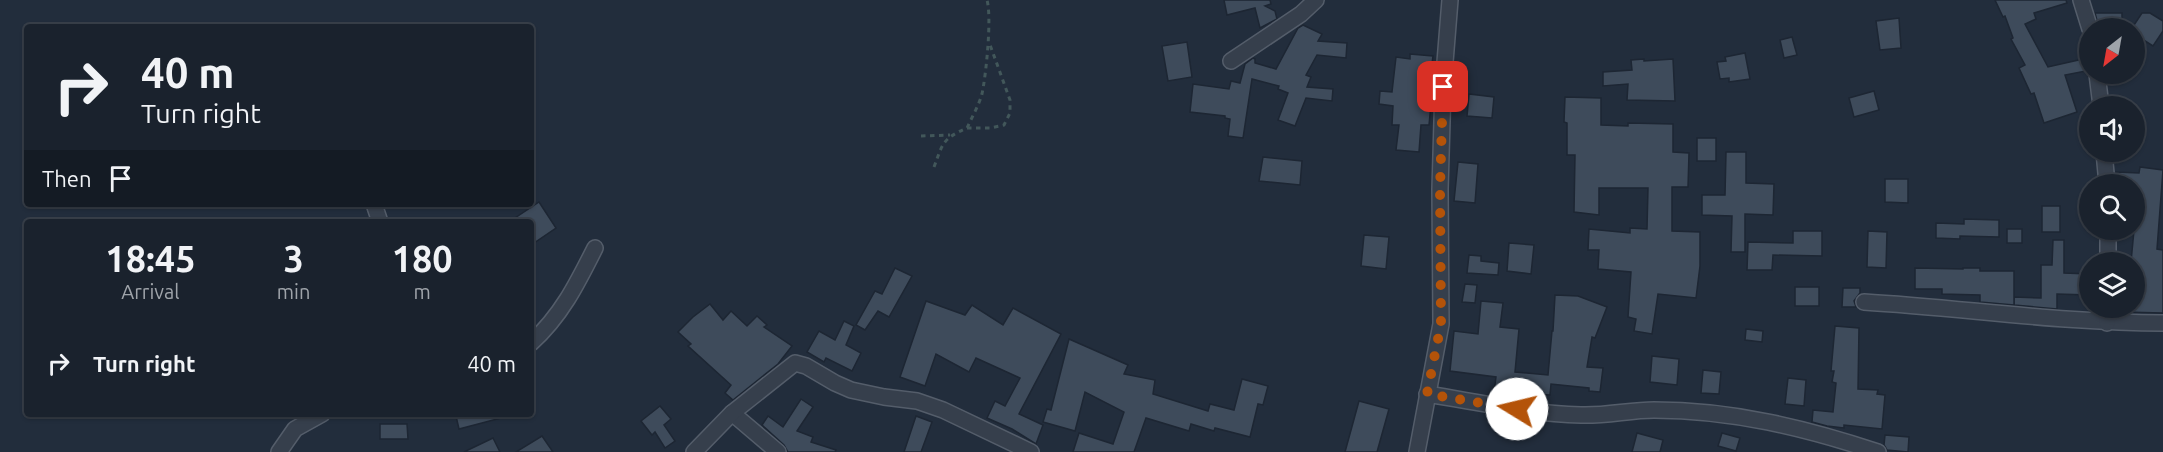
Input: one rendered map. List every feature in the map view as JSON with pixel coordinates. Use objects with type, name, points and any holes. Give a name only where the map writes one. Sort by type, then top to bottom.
[{"type":"street","points":[[1231,61],[1301,14],[1317,0]]},
{"type":"street","points":[[1416,452],[1441,324],[1440,189],[1443,87],[1450,0]]},
{"type":"street","points":[[2080,0],[2086,18]]},
{"type":"street","points":[[534,339],[547,328],[568,301],[595,248]]},
{"type":"street","points":[[1864,302],[2079,314]]},
{"type":"street","points":[[2128,318],[2163,323]]},
{"type":"street","points":[[694,452],[732,413],[795,363],[806,366],[851,390],[917,401],[943,410],[1031,452]]},
{"type":"street","points":[[1427,394],[1539,412],[1582,416],[1653,410],[1717,413],[1774,422],[1878,452]]},
{"type":"street","points":[[732,413],[778,452]]},
{"type":"street","points":[[279,452],[295,429],[317,417]]},
{"type":"path","points":[[967,128],[982,94],[988,41],[989,7],[987,0]]},
{"type":"path","points":[[921,136],[950,135],[967,128],[1004,125],[1010,113],[1010,100],[988,41]]},
{"type":"path","points":[[934,167],[943,142],[950,135]]},
{"type":"building","points":[[1224,0],[1270,0],[1271,4],[1265,6],[1275,11],[1277,19],[1260,28],[1255,8],[1227,15]]},
{"type":"building","points":[[1995,0],[2066,0],[2067,3],[2034,13],[2036,19],[2025,24],[2048,67],[2079,60],[2079,72],[2065,75],[2077,112],[2044,123],[2034,93],[2031,94],[2019,68],[2025,65],[2011,39],[2013,38],[2005,16],[2003,17]]},
{"type":"building","points":[[2095,13],[2122,13],[2122,18],[2096,18]]},
{"type":"building","points":[[2142,13],[2150,13],[2163,21],[2163,31],[2153,46],[2145,41],[2145,18],[2139,18]]},
{"type":"building","points":[[1899,18],[1901,48],[1880,50],[1876,21]]},
{"type":"building","points":[[1303,25],[1322,34],[1318,41],[1347,43],[1346,58],[1317,55],[1306,75],[1311,77],[1307,87],[1333,89],[1332,101],[1306,98],[1295,126],[1278,120],[1288,93],[1278,89],[1279,86],[1252,79],[1243,138],[1228,136],[1230,119],[1225,116],[1190,112],[1193,84],[1229,89],[1231,81],[1240,83],[1245,64],[1253,58],[1255,63],[1276,69],[1298,28]]},
{"type":"building","points":[[1792,37],[1797,55],[1784,58],[1780,40]]},
{"type":"building","points":[[1187,42],[1192,77],[1168,81],[1162,46]]},
{"type":"building","points":[[1745,53],[1750,79],[1729,82],[1729,78],[1720,79],[1717,62],[1726,61],[1725,57]]},
{"type":"building","points":[[1410,54],[1433,56],[1428,94],[1432,94],[1429,125],[1421,125],[1419,152],[1396,150],[1399,125],[1392,125],[1393,106],[1379,104],[1380,91],[1392,92],[1396,57],[1410,59]]},
{"type":"building","points":[[1644,59],[1644,61],[1673,59],[1675,101],[1627,100],[1628,84],[1603,86],[1603,72],[1632,70],[1631,60]]},
{"type":"building","points":[[1874,91],[1879,110],[1854,117],[1849,98]]},
{"type":"building","points":[[1469,94],[1494,97],[1492,118],[1467,116]]},
{"type":"building","points":[[1565,97],[1601,98],[1601,125],[1673,124],[1673,152],[1689,153],[1688,187],[1672,187],[1672,231],[1700,232],[1700,266],[1696,298],[1658,294],[1652,334],[1634,331],[1636,319],[1628,317],[1631,272],[1598,269],[1599,250],[1588,250],[1589,229],[1630,233],[1630,228],[1647,229],[1648,188],[1599,188],[1599,215],[1574,212],[1575,155],[1567,155],[1567,123],[1564,122]]},
{"type":"building","points":[[1697,138],[1716,138],[1716,161],[1697,161]]},
{"type":"building","points":[[1726,152],[1746,152],[1746,183],[1774,184],[1773,215],[1745,214],[1745,252],[1731,252],[1732,216],[1702,215],[1702,195],[1725,195]]},
{"type":"building","points":[[1263,157],[1302,161],[1300,185],[1259,181]]},
{"type":"building","points":[[1458,162],[1478,164],[1475,203],[1454,201]]},
{"type":"building","points":[[2140,167],[2163,170],[2157,249],[2163,250],[2163,313],[2145,313],[2145,252],[2132,252],[2133,240],[2145,240],[2145,174],[2116,174],[2116,172],[2139,173]]},
{"type":"building","points":[[1885,179],[1908,179],[1908,203],[1885,202]]},
{"type":"building","points":[[539,202],[556,228],[534,243],[534,219],[514,219]]},
{"type":"building","points":[[2042,206],[2060,206],[2060,232],[2042,232]]},
{"type":"building","points":[[1964,219],[1999,220],[1999,237],[1936,238],[1936,223],[1964,224]]},
{"type":"building","points":[[2007,229],[2022,229],[2022,243],[2007,243]]},
{"type":"building","points":[[1793,231],[1822,231],[1822,256],[1773,255],[1772,270],[1747,270],[1748,242],[1793,243]]},
{"type":"building","points":[[1868,231],[1887,232],[1886,268],[1867,267]]},
{"type":"building","points":[[1364,235],[1389,237],[1386,269],[1361,266]]},
{"type":"building","points":[[2053,240],[2064,240],[2064,273],[2079,274],[2079,295],[2057,294],[2057,309],[2014,305],[2014,297],[2041,298],[2041,265],[2052,265]]},
{"type":"building","points":[[1509,243],[1534,245],[1531,274],[1507,271]]},
{"type":"building","points":[[1469,255],[1481,256],[1481,261],[1499,263],[1498,275],[1467,273]]},
{"type":"building","points":[[895,268],[912,276],[889,317],[878,311],[865,330],[856,325],[875,291],[882,294]]},
{"type":"building","points":[[1915,268],[1980,268],[1980,271],[2014,271],[2014,305],[1980,302],[1980,295],[1942,294],[1942,289],[1915,289]]},
{"type":"building","points":[[1465,284],[1477,285],[1475,303],[1462,302]]},
{"type":"building","points":[[1795,287],[1819,287],[1819,306],[1795,306]]},
{"type":"building","points":[[1843,288],[1860,288],[1860,293],[1854,301],[1856,307],[1842,307]]},
{"type":"building","points":[[1555,295],[1578,296],[1607,307],[1595,338],[1592,337],[1587,367],[1603,368],[1600,392],[1589,391],[1589,388],[1551,384],[1550,395],[1494,392],[1496,377],[1450,371],[1454,331],[1478,334],[1481,301],[1503,303],[1500,327],[1519,329],[1515,372],[1548,375]]},
{"type":"building","points":[[926,301],[965,315],[972,305],[1003,325],[1013,308],[1061,334],[1019,414],[1043,425],[1036,444],[1012,429],[987,418],[995,401],[1005,406],[1020,378],[976,358],[969,372],[936,354],[925,386],[900,377]]},
{"type":"building","points":[[710,304],[723,320],[731,311],[747,326],[757,316],[767,325],[764,327],[792,346],[778,364],[733,400],[725,393],[731,385],[688,346],[691,344],[678,332]]},
{"type":"building","points":[[844,321],[854,326],[846,345],[861,353],[852,371],[826,358],[824,362],[807,352],[819,331],[835,340]]},
{"type":"building","points":[[1835,326],[1859,328],[1858,389],[1878,390],[1877,394],[1885,395],[1882,429],[1844,425],[1844,428],[1812,422],[1813,410],[1833,412],[1836,383],[1832,382],[1834,371],[1831,371]]},
{"type":"building","points":[[1746,329],[1763,331],[1762,342],[1745,340]]},
{"type":"building","points":[[1069,339],[1128,365],[1124,374],[1155,380],[1153,394],[1208,411],[1210,404],[1234,410],[1242,379],[1268,386],[1263,405],[1258,404],[1250,437],[1215,428],[1214,431],[1191,424],[1189,431],[1146,418],[1134,452],[1073,452],[1079,433],[1113,444],[1124,412],[1085,392],[1075,431],[1043,422],[1047,409],[1051,410]]},
{"type":"building","points":[[1652,356],[1679,359],[1677,385],[1650,382]]},
{"type":"building","points":[[1703,370],[1721,372],[1719,394],[1701,393]]},
{"type":"building","points":[[1788,378],[1806,380],[1804,406],[1785,404]]},
{"type":"building","points":[[801,399],[813,407],[797,431],[813,437],[811,442],[836,450],[835,452],[788,452],[784,445],[762,425],[768,416],[783,427]]},
{"type":"building","points":[[1359,401],[1389,409],[1377,452],[1345,452]]},
{"type":"building","points":[[660,406],[671,419],[664,425],[675,441],[665,448],[655,432],[652,435],[641,421]]},
{"type":"building","points":[[916,416],[932,422],[921,452],[904,452]]},
{"type":"building","points":[[456,417],[501,417],[501,418],[459,429]]},
{"type":"building","points":[[380,424],[407,424],[408,439],[380,439]]},
{"type":"building","points":[[1637,433],[1663,440],[1660,452],[1632,452]]},
{"type":"building","points":[[1722,433],[1740,438],[1736,451],[1718,446]]},
{"type":"building","points":[[1885,435],[1909,437],[1908,452],[1887,450],[1884,445]]},
{"type":"building","points":[[542,436],[553,452],[516,452]]},
{"type":"building","points":[[493,438],[500,452],[464,452]]},
{"type":"route","points":[[1443,87],[1440,189],[1441,324],[1427,394],[1517,409]]}]
